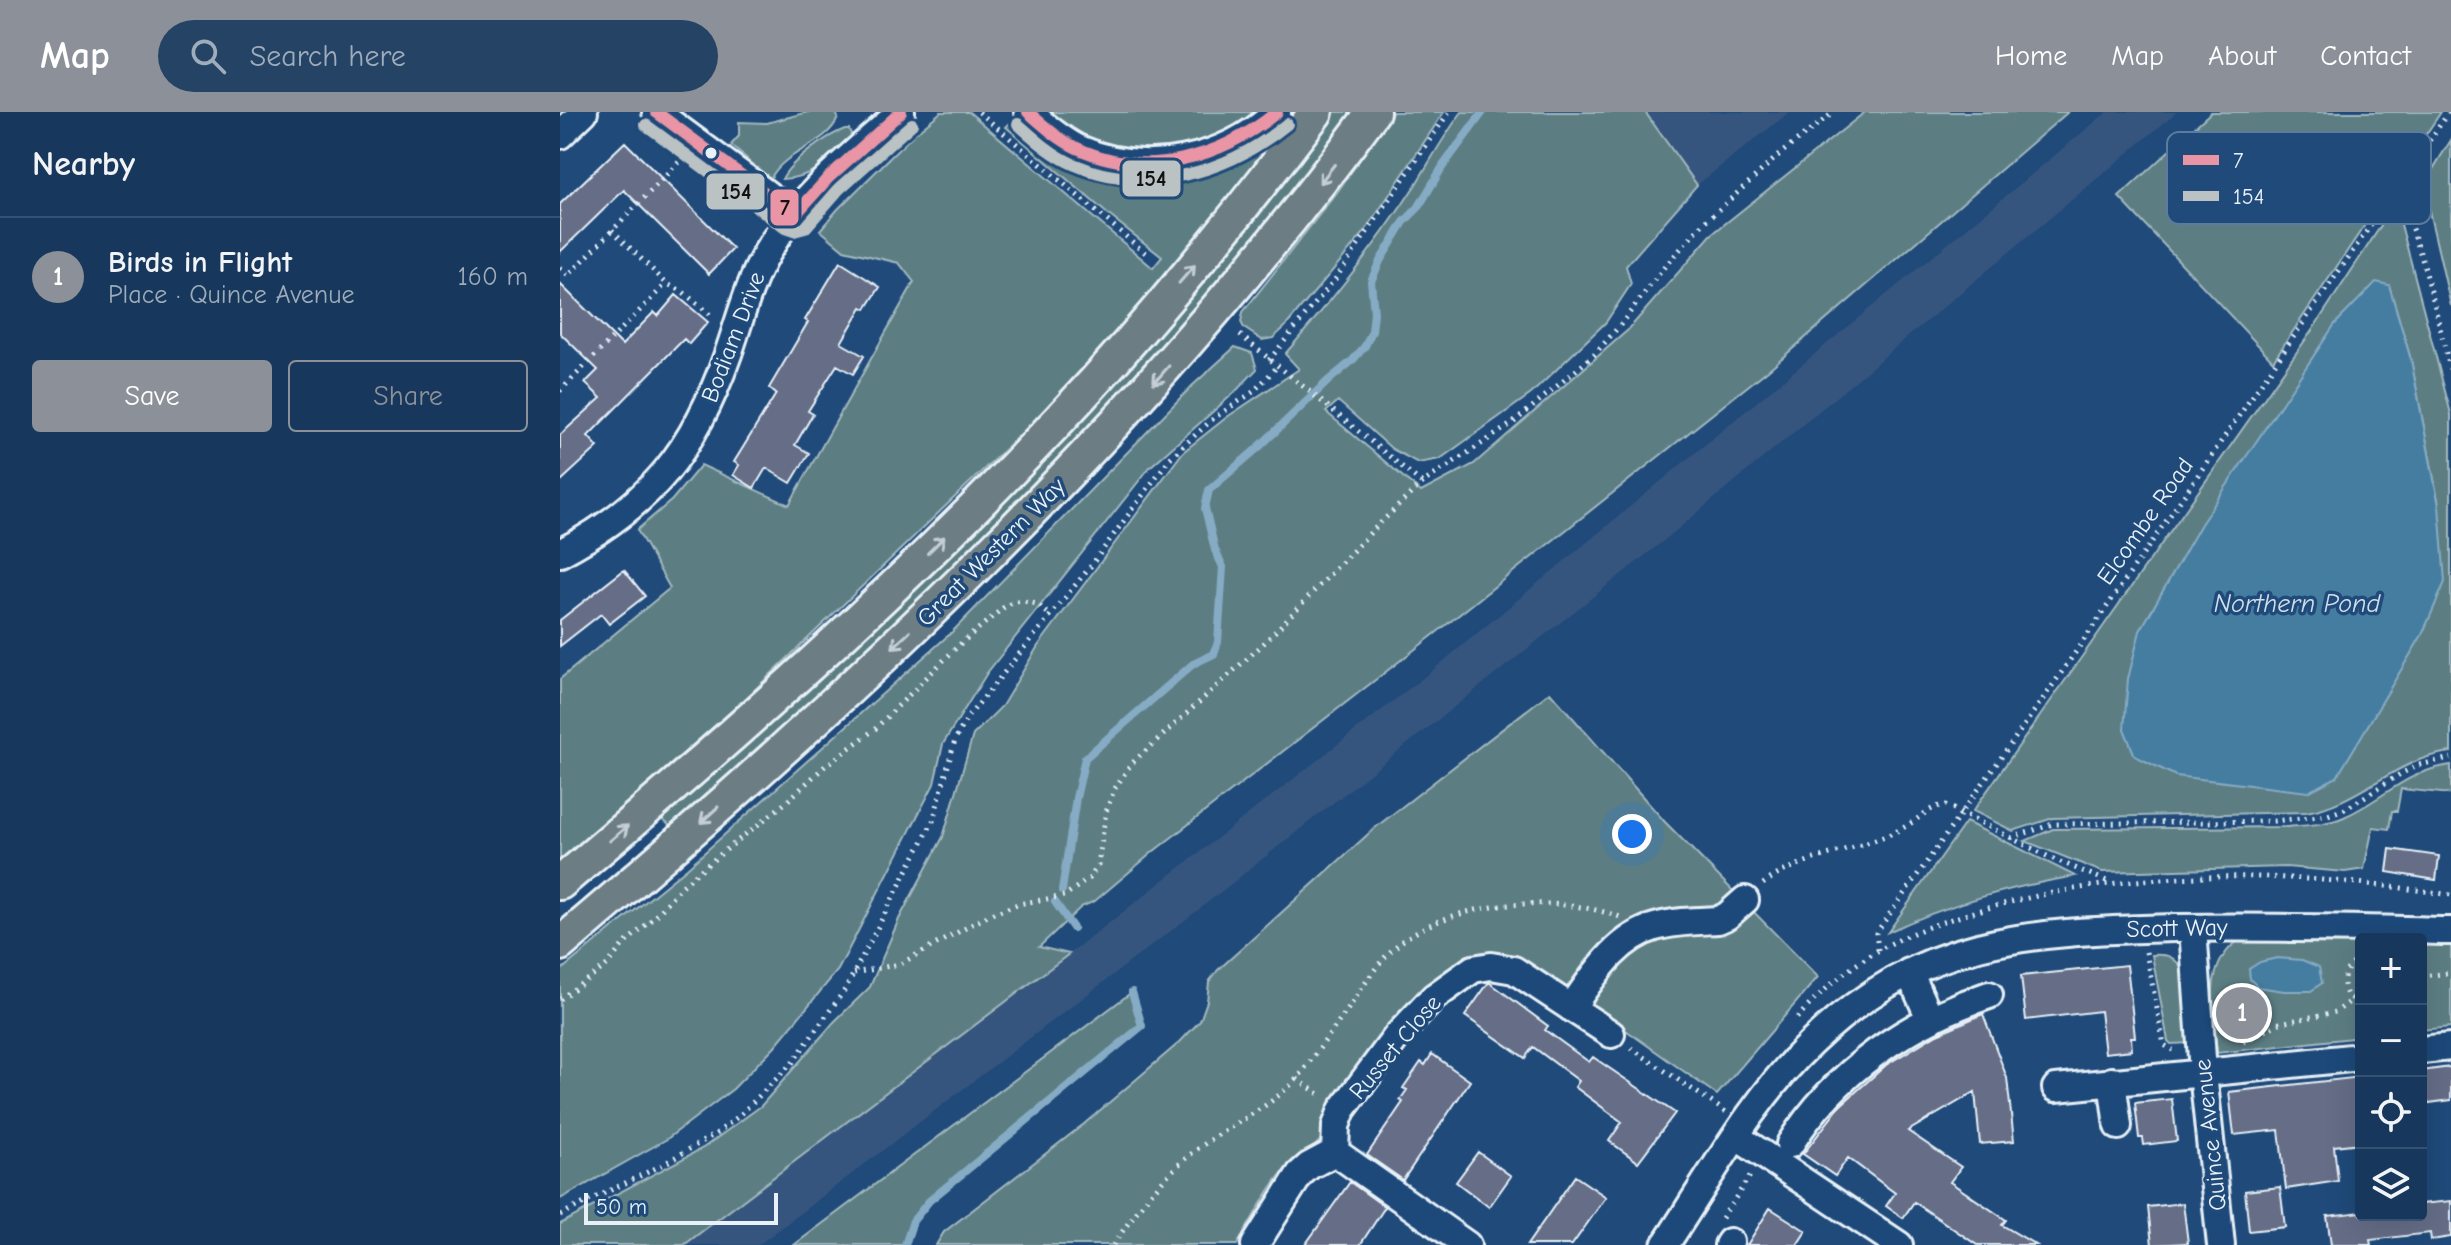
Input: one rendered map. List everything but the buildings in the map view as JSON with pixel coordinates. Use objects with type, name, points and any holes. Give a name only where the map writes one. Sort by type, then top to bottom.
[{"type":"main road","name":"Great Western Way","points":[[560,883],[820,655],[1012,469],[1062,417],[1188,273],[1316,112]]},
{"type":"main road","name":"Great Western Way","points":[[560,944],[695,828],[882,657],[1070,474],[1201,329],[1327,174],[1373,112]]},
{"type":"street","points":[[560,135],[584,112]]},
{"type":"street","points":[[656,112],[795,215]]},
{"type":"street","name":"Bodiam Drive","points":[[560,553],[597,533],[628,510],[654,487],[679,456],[711,398],[743,304],[768,251],[828,178],[901,112]]},
{"type":"street","points":[[1028,112],[1078,148],[1101,156],[1141,163],[1181,161],[1217,151],[1254,131],[1277,112]]},
{"type":"street","points":[[1571,1008],[1610,956],[1629,939],[1645,931],[1676,923],[1718,920],[1745,900]]},
{"type":"street","name":"Scott Way","points":[[1665,1245],[1732,1125],[1769,1091],[1807,1046],[1858,1003],[1909,972],[1972,948],[2052,932],[2256,927],[2451,931]]},
{"type":"street","name":"Quince Avenue","points":[[2193,928],[2202,1060],[2221,1245]]},
{"type":"street","name":"Russet Close","points":[[1335,1152],[1336,1126],[1342,1110],[1410,1021],[1454,980],[1479,967],[1514,970],[1611,1034]]},
{"type":"street","points":[[1909,972],[1930,1018]]},
{"type":"street","points":[[1790,1144],[1817,1105],[1887,1043],[1930,1018],[1989,995]]},
{"type":"street","points":[[2427,1049],[2451,1047]]},
{"type":"street","points":[[2056,1088],[2112,1081],[2202,1060],[2355,1057]]},
{"type":"street","points":[[2112,1081],[2118,1126]]},
{"type":"street","points":[[1732,1125],[1899,1245]]},
{"type":"street","points":[[1255,1245],[1300,1174],[1335,1152],[1467,1245]]},
{"type":"path","points":[[979,112],[1149,256]]},
{"type":"path","points":[[1269,360],[1336,278],[1449,112]]},
{"type":"path","points":[[854,973],[900,964],[991,914],[1018,904],[1064,896],[1090,878],[1098,865],[1106,812],[1114,790],[1131,764],[1262,645],[1422,483],[1513,423],[1594,355],[1703,224],[1780,154],[1834,112]]},
{"type":"path","name":"Elcombe Road","points":[[2431,139],[2449,112]]},
{"type":"path","points":[[560,268],[568,276],[697,143]]},
{"type":"path","name":"Elcombe Road","points":[[1962,915],[1878,950],[1876,933],[2374,224]]},
{"type":"path","points":[[2411,224],[2451,372]]},
{"type":"path","points":[[612,230],[667,284],[682,291],[734,335]]},
{"type":"path","points":[[560,391],[667,284]]},
{"type":"path","points":[[1240,335],[1422,483]]},
{"type":"path","points":[[560,1215],[694,1148],[740,1115],[793,1062],[826,1019],[854,973],[933,821],[951,753],[967,718],[1090,567],[1170,458],[1214,418],[1253,392],[1277,367]]},
{"type":"path","points":[[560,999],[607,965],[623,945],[698,872],[784,804],[825,766],[875,729],[959,645],[1003,608],[1023,601],[1037,604],[1050,615]]},
{"type":"path","points":[[2011,838],[2053,824],[2274,821],[2328,815],[2345,809],[2410,769],[2451,758]]},
{"type":"path","points":[[1745,900],[1786,869],[1868,844],[1908,825],[1932,808],[1946,805],[2110,882]]},
{"type":"path","points":[[1972,948],[1962,915],[2061,890],[2110,882],[2207,876],[2292,877],[2451,895]]},
{"type":"path","points":[[1113,1245],[1151,1192],[1172,1170],[1287,1089],[1373,972],[1400,943],[1416,933],[1472,911],[1534,904],[1611,913],[1645,931]]},
{"type":"path","points":[[2140,948],[2148,953],[2159,1031],[2164,1045],[2202,1060],[2280,1023],[2336,1012],[2352,1000]]},
{"type":"path","points":[[2355,963],[2348,967],[2343,980],[2347,995],[2355,1001]]},
{"type":"path","points":[[2427,975],[2451,973]]},
{"type":"path","points":[[1611,1034],[1732,1125]]},
{"type":"shaded area","points":[[1645,112],[1790,112],[1697,185]]},
{"type":"shaded area","points":[[2107,112],[2177,112],[1666,539],[1197,911],[769,1237],[758,1245],[684,1245],[1069,954],[1429,673]]},
{"type":"green space","points":[[808,112],[836,112],[838,118],[824,135],[786,161],[771,178],[762,176],[744,163],[747,159],[731,145],[739,136],[739,122],[767,123]]},
{"type":"green space","points":[[941,112],[969,112],[1153,268],[1162,257],[1006,127],[1013,120],[1059,152],[1101,170],[1153,177],[1205,168],[1230,159],[1276,133],[1280,136],[1162,281],[1061,395],[742,702],[560,862],[560,679],[670,588],[637,530],[672,500],[701,465],[789,505],[914,282],[899,263],[844,250],[820,230],[914,134]]},
{"type":"green space","points":[[1045,112],[1258,112],[1204,141],[1151,151],[1098,141],[1071,129]]},
{"type":"green space","points":[[1335,112],[1357,112],[1246,252],[1054,469],[823,694],[673,829],[660,817],[1273,193]]},
{"type":"green space","points":[[1393,112],[1444,112],[1364,233],[1285,327],[1273,338],[1262,340],[1244,328],[1241,322],[1243,312],[1338,191]]},
{"type":"green space","points":[[1462,112],[1645,112],[1697,185],[1626,266],[1631,284],[1606,322],[1531,394],[1440,459],[1418,463],[1392,449],[1338,401],[1326,412],[1421,492],[1474,464],[1628,330],[1711,235],[1865,112],[2068,112],[1768,370],[1154,851],[1095,901],[1081,907],[1039,947],[1069,954],[684,1245],[560,1245],[560,1224],[703,1148],[761,1106],[834,1022],[870,987],[899,919],[943,837],[973,735],[1002,706],[1038,646],[1183,452],[1227,417],[1299,369],[1285,354],[1386,229]]},
{"type":"green space","points":[[2211,112],[2441,112],[2428,132],[2189,132]]},
{"type":"green space","points":[[849,129],[852,137],[829,160],[804,175],[782,179],[810,150]]},
{"type":"green space","points":[[2451,140],[2451,306],[2431,220],[2431,172]]},
{"type":"green space","points":[[2167,153],[2167,224],[2365,224],[2273,361],[2119,197]]},
{"type":"green space","name":"Northern Pond","points":[[2382,224],[2401,224],[2451,414],[2451,752],[2413,763],[2344,800],[2306,812],[2053,818],[2013,831],[1973,811],[2313,329]],"holes":[[[2389,285],[2411,360],[2439,505]]]},
{"type":"green space","points":[[1235,347],[1252,353],[1257,369],[1150,467],[987,673],[943,744],[934,784],[838,970],[774,1047],[733,1089],[667,1139],[560,1199],[560,971],[687,868],[952,632],[1192,386]]},
{"type":"green space","points":[[1550,692],[1665,822],[1818,977],[1717,1095],[1540,969],[1521,960],[1479,955],[1318,1142],[1281,1174],[1237,1245],[936,1245],[944,1232],[1084,1124],[1180,1042],[1200,1021],[1209,982],[1218,970],[1376,827]]},
{"type":"green space","points":[[2451,765],[2451,794],[2401,789],[2397,811],[2392,811],[2389,829],[2373,827],[2364,869],[2345,872],[2286,867],[2102,872],[2025,841],[2053,829],[2287,827],[2323,823],[2358,810],[2420,773]]},
{"type":"green space","points":[[1966,822],[2075,876],[1980,898],[1888,932]]},
{"type":"green space","points":[[2241,939],[2355,940],[2355,1038],[2217,1053],[2213,990],[2220,961]]},
{"type":"green space","points":[[2427,942],[2451,943],[2451,1027],[2427,1029]]},
{"type":"green space","points":[[2152,955],[2170,957],[2182,970],[2191,1043],[2171,1044],[2168,1041]]},
{"type":"green space","points":[[1132,992],[1142,1026],[929,1201],[913,1221],[905,1245],[794,1245]]},
{"type":"water","name":"Northern Pond","points":[[2376,282],[2389,285],[2411,360],[2439,506],[2445,582],[2422,635],[2337,777],[2308,792],[2176,776],[2135,756],[2124,729],[2128,679],[2140,631],[2201,524],[2335,324]]},
{"type":"water","points":[[2277,958],[2302,960],[2319,967],[2322,983],[2311,991],[2258,987],[2250,979],[2249,969],[2260,962]]},
{"type":"waterway","points":[[1062,890],[1085,758],[1193,664],[1214,654],[1218,642],[1223,567],[1215,550],[1205,508],[1209,490],[1365,346],[1372,331],[1374,313],[1371,281],[1380,261],[1404,222],[1418,208],[1443,166],[1483,112]]},
{"type":"waterway","points":[[1055,902],[1073,928]]},
{"type":"waterway","points":[[905,1245],[913,1221],[929,1201],[1142,1026],[1132,992]]},
{"type":"transit line","name":"7","points":[[656,112],[795,215],[828,178],[901,112]]},
{"type":"transit line","name":"7","points":[[1028,112],[1077,148],[1103,158],[1156,163],[1182,159],[1232,142],[1277,112]]},
{"type":"transit line","name":"154","points":[[646,125],[785,228],[794,231],[805,228],[839,189],[912,124]]},
{"type":"transit line","name":"154","points":[[1018,124],[1037,141],[1073,164],[1101,174],[1158,179],[1185,175],[1238,156],[1287,124]]},
{"type":"place","name":"Birds in Flight","points":[[2242,1013]]}]
